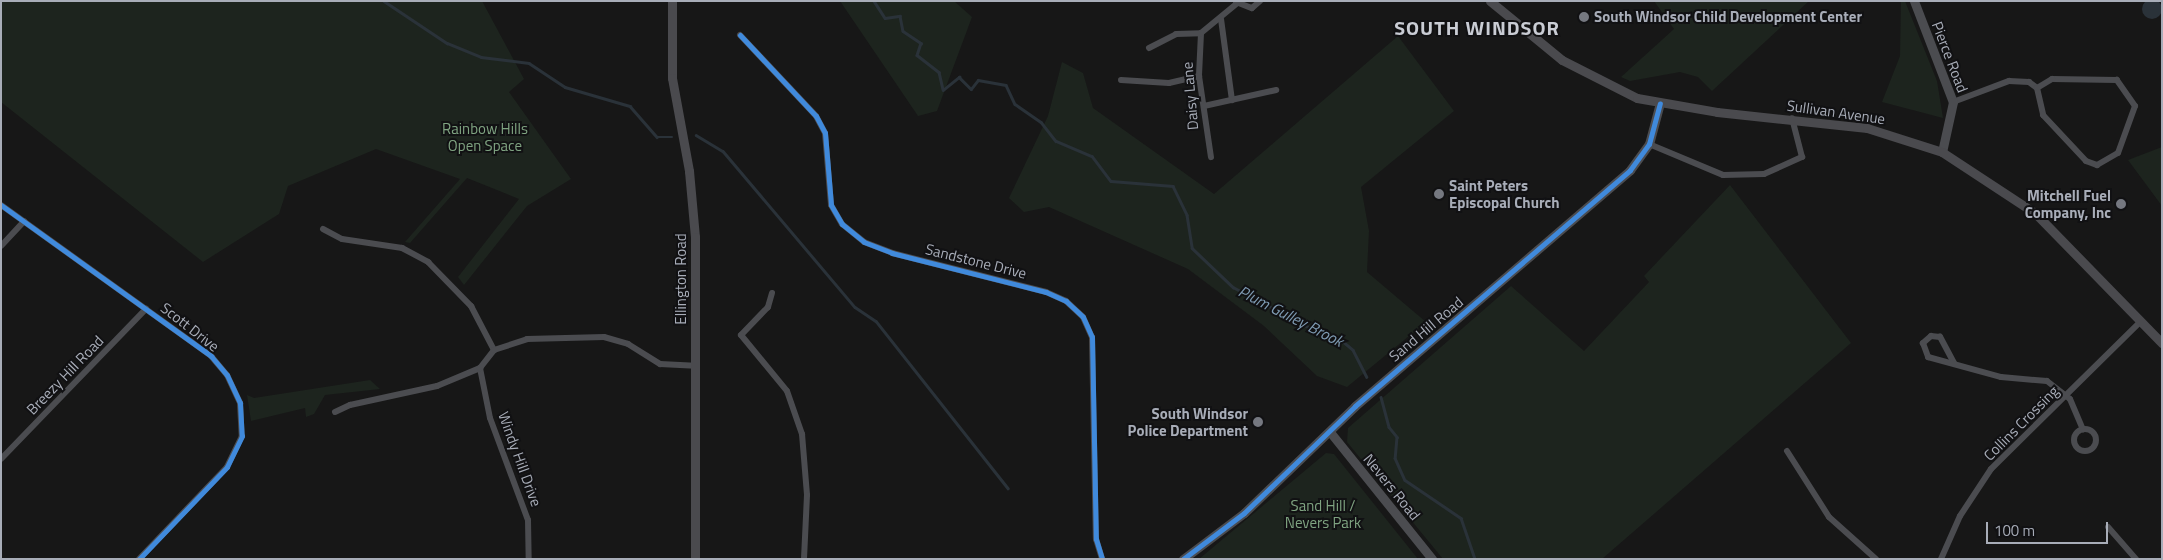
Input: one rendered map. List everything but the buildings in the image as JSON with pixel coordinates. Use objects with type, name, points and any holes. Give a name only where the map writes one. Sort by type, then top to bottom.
[{"type":"main road","name":"Ellington Road","points":[[672,1],[672,78],[694,205],[695,559]]},
{"type":"main road","name":"Sullivan Avenue","points":[[1490,1],[1583,73],[1660,103],[1867,128],[1942,152],[2035,213],[2162,343]]},
{"type":"street","points":[[1149,48],[1176,34],[1200,33],[1221,19],[1237,2],[1252,8],[1260,1]]},
{"type":"street","name":"Pierce Road","points":[[1914,1],[1953,102],[1942,152]]},
{"type":"street","points":[[1221,19],[1232,100]]},
{"type":"street","name":"Daisy Lane","points":[[1200,33],[1199,76],[1211,156]]},
{"type":"street","name":"Sandstone Drive","points":[[740,35],[816,116],[825,133],[831,205],[857,236],[892,253],[1046,292],[1066,301],[1083,317],[1092,344],[1096,539],[1102,559]]},
{"type":"street","points":[[1121,80],[1169,83],[1199,76]]},
{"type":"street","points":[[2052,79],[2117,80],[2135,106],[2118,153],[2096,165],[2086,161],[2043,115],[2037,88],[2052,79]]},
{"type":"street","points":[[1953,102],[2009,81],[2020,80],[2037,88]]},
{"type":"street","points":[[1204,106],[1276,90]]},
{"type":"street","name":"Sand Hill Road","points":[[1183,559],[1244,513],[1330,432],[1638,162],[1649,144],[1660,103]]},
{"type":"street","points":[[1649,144],[1723,175],[1764,174],[1802,157],[1792,118]]},
{"type":"street","name":"Scott Drive","points":[[1,205],[210,356],[227,375],[240,403],[242,436],[227,467],[139,559]]},
{"type":"street","points":[[1,246],[24,221]]},
{"type":"street","points":[[323,229],[342,239],[402,248],[428,262],[471,306],[494,350]]},
{"type":"street","points":[[772,293],[768,307],[741,335],[787,391],[802,434],[807,494],[804,559]]},
{"type":"street","name":"Breezy Hill Road","points":[[1,459],[146,308]]},
{"type":"street","name":"Collins Crossing","points":[[1941,559],[1960,516],[1991,469],[2141,321]]},
{"type":"street","points":[[335,412],[350,404],[437,386],[480,368],[494,350],[563,335],[604,337],[628,344],[660,364],[695,366]]},
{"type":"street","points":[[1954,363],[1940,337],[1931,336],[1923,343],[1928,357],[2000,377],[2036,378],[2066,395],[2083,428]]},
{"type":"street","name":"Windy Hill Drive","points":[[480,368],[490,418],[528,520],[529,559]]},
{"type":"street","name":"Nevers Road","points":[[1330,432],[1432,559]]},
{"type":"street","points":[[1787,451],[1829,518],[1876,559]]},
{"type":"street","points":[[2108,526],[2136,559]]},
{"type":"green space","name":"Rainbow Hills Open Space","points":[[1,1],[482,1],[524,79],[509,92],[571,179],[527,206],[464,285],[458,277],[519,199],[467,178],[410,243],[405,242],[460,179],[376,149],[288,186],[279,214],[203,262],[1,102]]},
{"type":"green space","points":[[840,1],[954,1],[972,17],[937,111],[918,116]]},
{"type":"green space","points":[[1654,1],[1809,1],[1712,91],[1698,77],[1680,72],[1630,81],[1621,77],[1674,29]]},
{"type":"green space","points":[[1901,1],[1905,1],[1937,81],[1943,118],[1882,102],[1900,56]]},
{"type":"green space","points":[[1398,36],[1454,111],[1361,187],[1369,231],[1367,272],[1426,322],[1347,387],[1317,376],[1264,326],[1188,269],[1049,207],[1024,212],[1009,198],[1048,116],[1062,62],[1083,73],[1093,108],[1214,194]]},
{"type":"green space","points":[[2162,147],[2162,206],[2128,160]]},
{"type":"green space","points":[[1730,185],[1851,343],[1602,559],[1443,559],[1347,442],[1348,428],[1511,286],[1584,351],[1649,282],[1644,276]]},
{"type":"green space","points":[[370,380],[380,389],[325,395],[314,414],[306,417],[305,408],[251,421],[247,395],[254,398]]},
{"type":"green space","name":"Sand Hill / Nevers Park","points":[[1326,453],[1334,454],[1418,559],[1199,559]]},
{"type":"shaded area","points":[[2152,-1],[2159,2],[2162,9],[2159,16],[2152,19],[2145,16],[2142,9],[2145,2]]},
{"type":"waterway","points":[[384,1],[447,43],[481,57],[529,63],[565,87],[630,106],[657,137],[672,137]]},
{"type":"waterway","name":"Plum Gulley Brook","points":[[874,1],[885,18],[900,16],[903,31],[921,43],[917,55],[939,72],[943,90],[959,77],[971,89],[978,80],[1006,85],[1015,104],[1041,122],[1056,141],[1092,156],[1111,181],[1173,186],[1187,215],[1192,248],[1233,287],[1314,330],[1340,339],[1353,350],[1367,377]]},
{"type":"waterway","points":[[696,135],[723,151],[855,307],[876,321],[1008,488]]},
{"type":"waterway","name":"Plum Gulley Brook","points":[[1381,397],[1389,427],[1397,437],[1395,458],[1405,480],[1461,518],[1475,559]]},
{"type":"cycle path","points":[[740,35],[816,116],[825,133],[831,205],[842,224],[864,242],[892,253],[1046,292],[1066,301],[1083,317],[1092,337],[1096,539],[1102,559]]},
{"type":"cycle path","points":[[1183,559],[1244,513],[1355,406],[1630,170],[1649,144],[1660,103]]},
{"type":"cycle path","points":[[1,205],[211,356],[227,375],[240,403],[242,436],[227,467],[139,559]]},
{"type":"place","name":"South Windsor Child Development Center","points":[[1584,17]]},
{"type":"place","name":"Saint Peters Episcopal Church","points":[[1439,194]]},
{"type":"place","name":"Mitchell Fuel Company, Inc","points":[[2121,204]]},
{"type":"place","name":"South Windsor Police Department","points":[[1258,422]]},
{"type":"district","name":"SOUTH WINDSOR","points":[[1477,27]]}]
